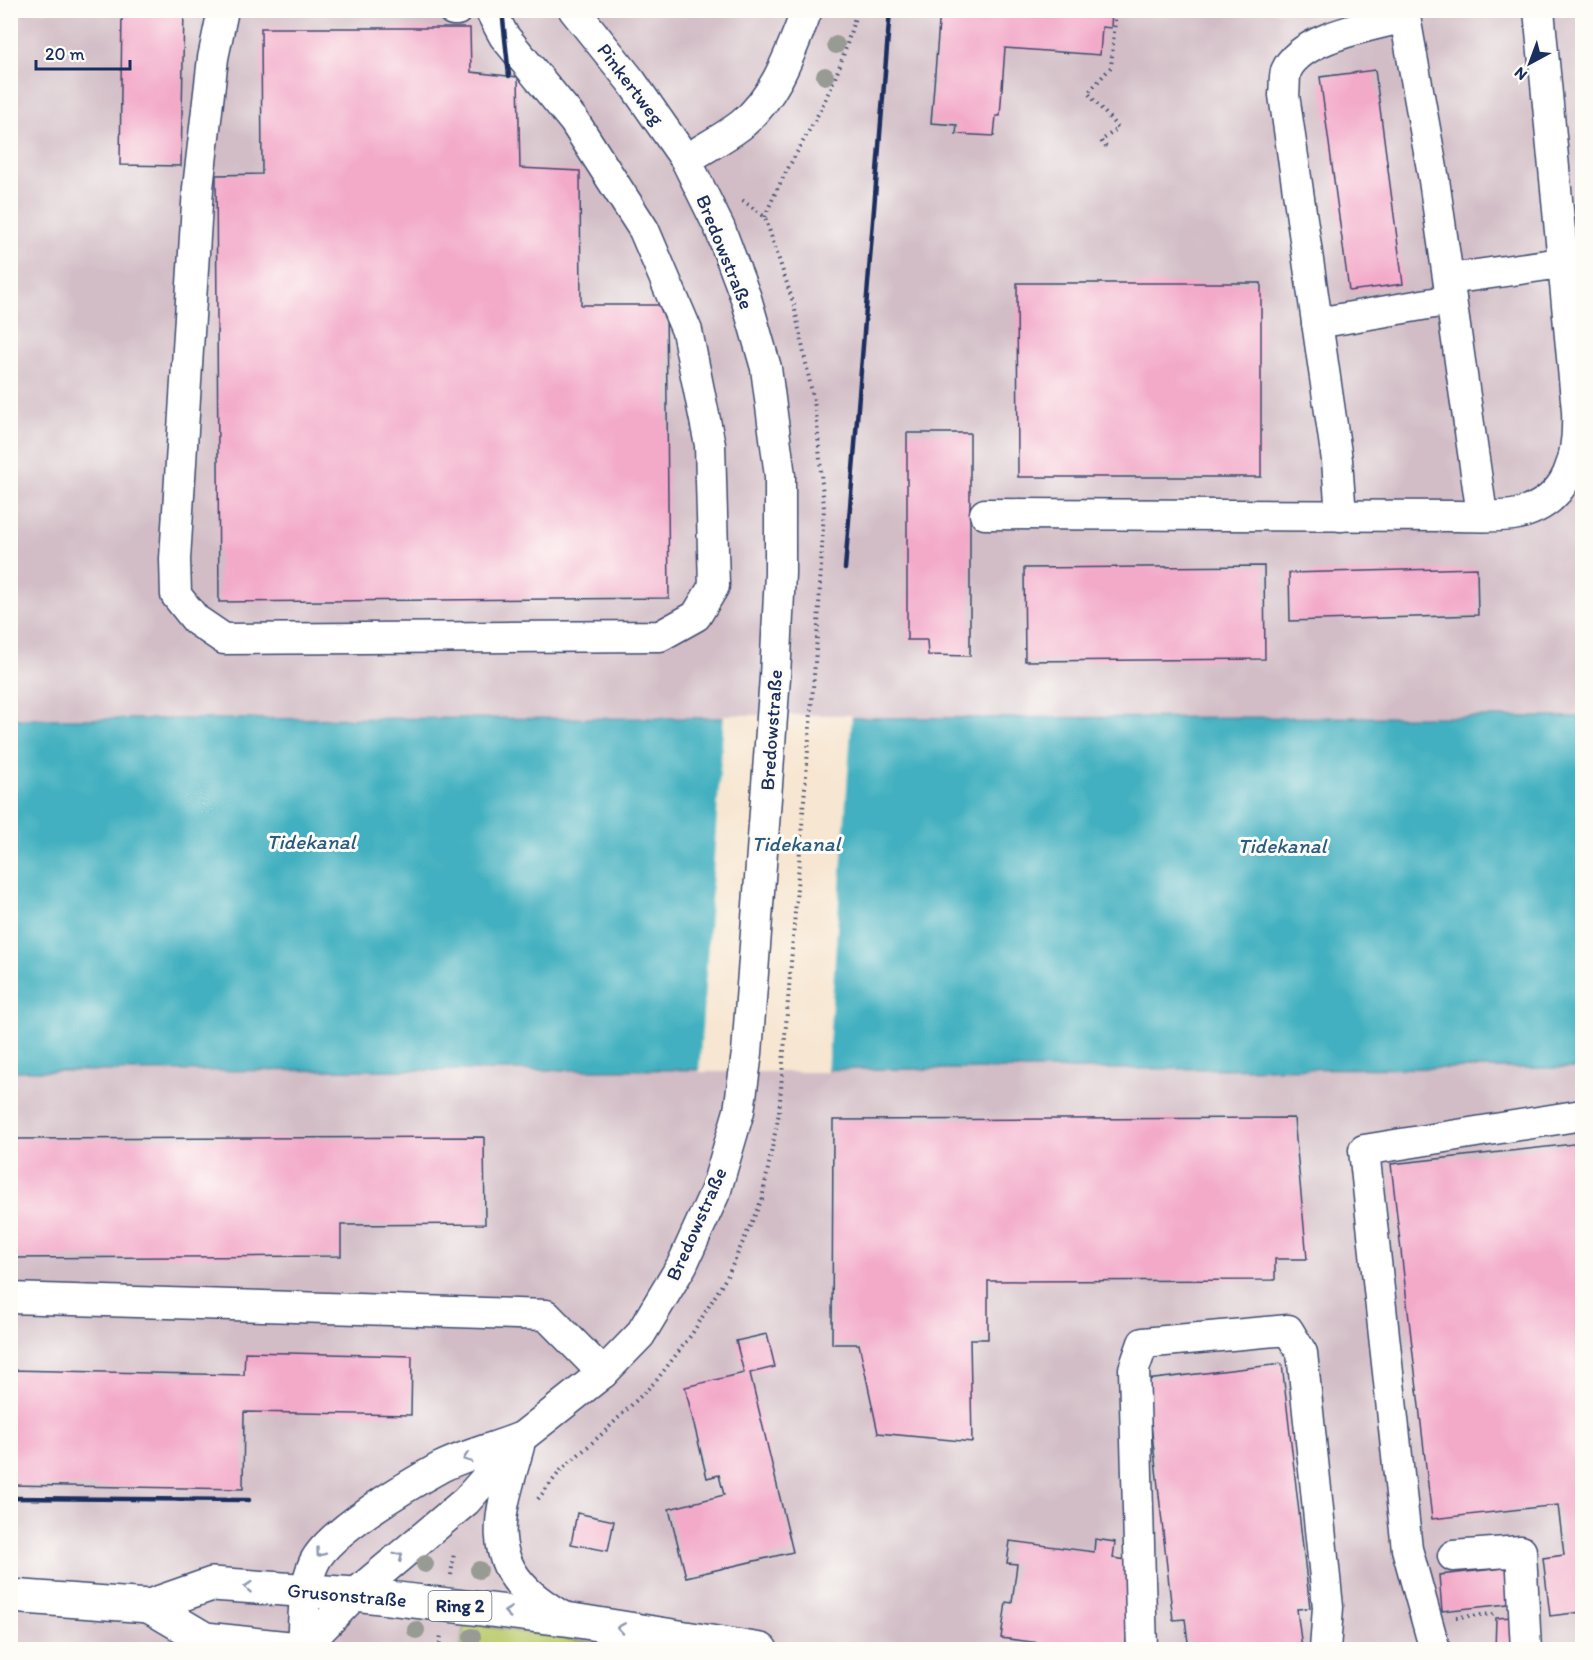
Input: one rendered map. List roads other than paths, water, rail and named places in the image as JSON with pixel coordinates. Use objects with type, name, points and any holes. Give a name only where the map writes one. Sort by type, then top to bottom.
[{"type":"main road","name":"Grusonstraße","points":[[10,1596],[149,1606],[212,1584],[306,1590],[566,1619],[761,1650]]},
{"type":"main road","name":"Grusonstraße","points":[[149,1606],[205,1639],[308,1650]]},
{"type":"street","points":[[223,10],[213,58],[198,188],[176,548],[177,595],[196,620],[224,639],[660,636],[696,616],[714,586],[710,445],[687,331],[644,230],[574,121],[504,36],[490,10]]},
{"type":"street","name":"Pinkertweg","points":[[574,10],[631,81],[686,160]]},
{"type":"street","points":[[686,160],[741,125],[765,99],[785,67],[807,10]]},
{"type":"street","points":[[985,513],[1482,515],[1517,514],[1544,504],[1562,485],[1573,462],[1578,435],[1578,410],[1573,261],[1539,10]]},
{"type":"street","points":[[1341,516],[1337,460],[1284,94],[1286,72],[1301,52],[1329,38],[1405,17],[1434,180],[1482,515]]},
{"type":"street","name":"Bredowstraße","points":[[302,1649],[354,1594],[466,1501],[522,1437],[603,1373],[640,1335],[682,1264],[716,1190],[739,1111],[747,1053],[775,677],[780,573],[780,476],[766,368],[746,298],[720,230],[686,160]]},
{"type":"street","points":[[1317,323],[1573,261]]},
{"type":"street","points":[[1435,1650],[1407,1549],[1364,1150],[1582,1115]]},
{"type":"street","points":[[10,1298],[546,1315],[603,1373]]},
{"type":"street","points":[[1142,1650],[1134,1369],[1143,1343],[1287,1330],[1302,1353],[1328,1607],[1324,1650]]},
{"type":"street","points":[[522,1437],[502,1510],[500,1528],[502,1546],[514,1575],[524,1587],[535,1598],[566,1619]]},
{"type":"street","name":"Bredowstraße","points":[[302,1649],[309,1575],[315,1560],[325,1547],[349,1526],[443,1466],[522,1437]]},
{"type":"street","points":[[1453,1556],[1521,1551],[1526,1650]]},
{"type":"water","name":"Tidekanal","points":[[1582,717],[1582,1068],[11,1071],[10,719]]},
{"type":"railway","points":[[502,10],[509,76]]},
{"type":"railway","points":[[845,569],[890,10]]},
{"type":"railway","points":[[10,1498],[249,1500]]}]
